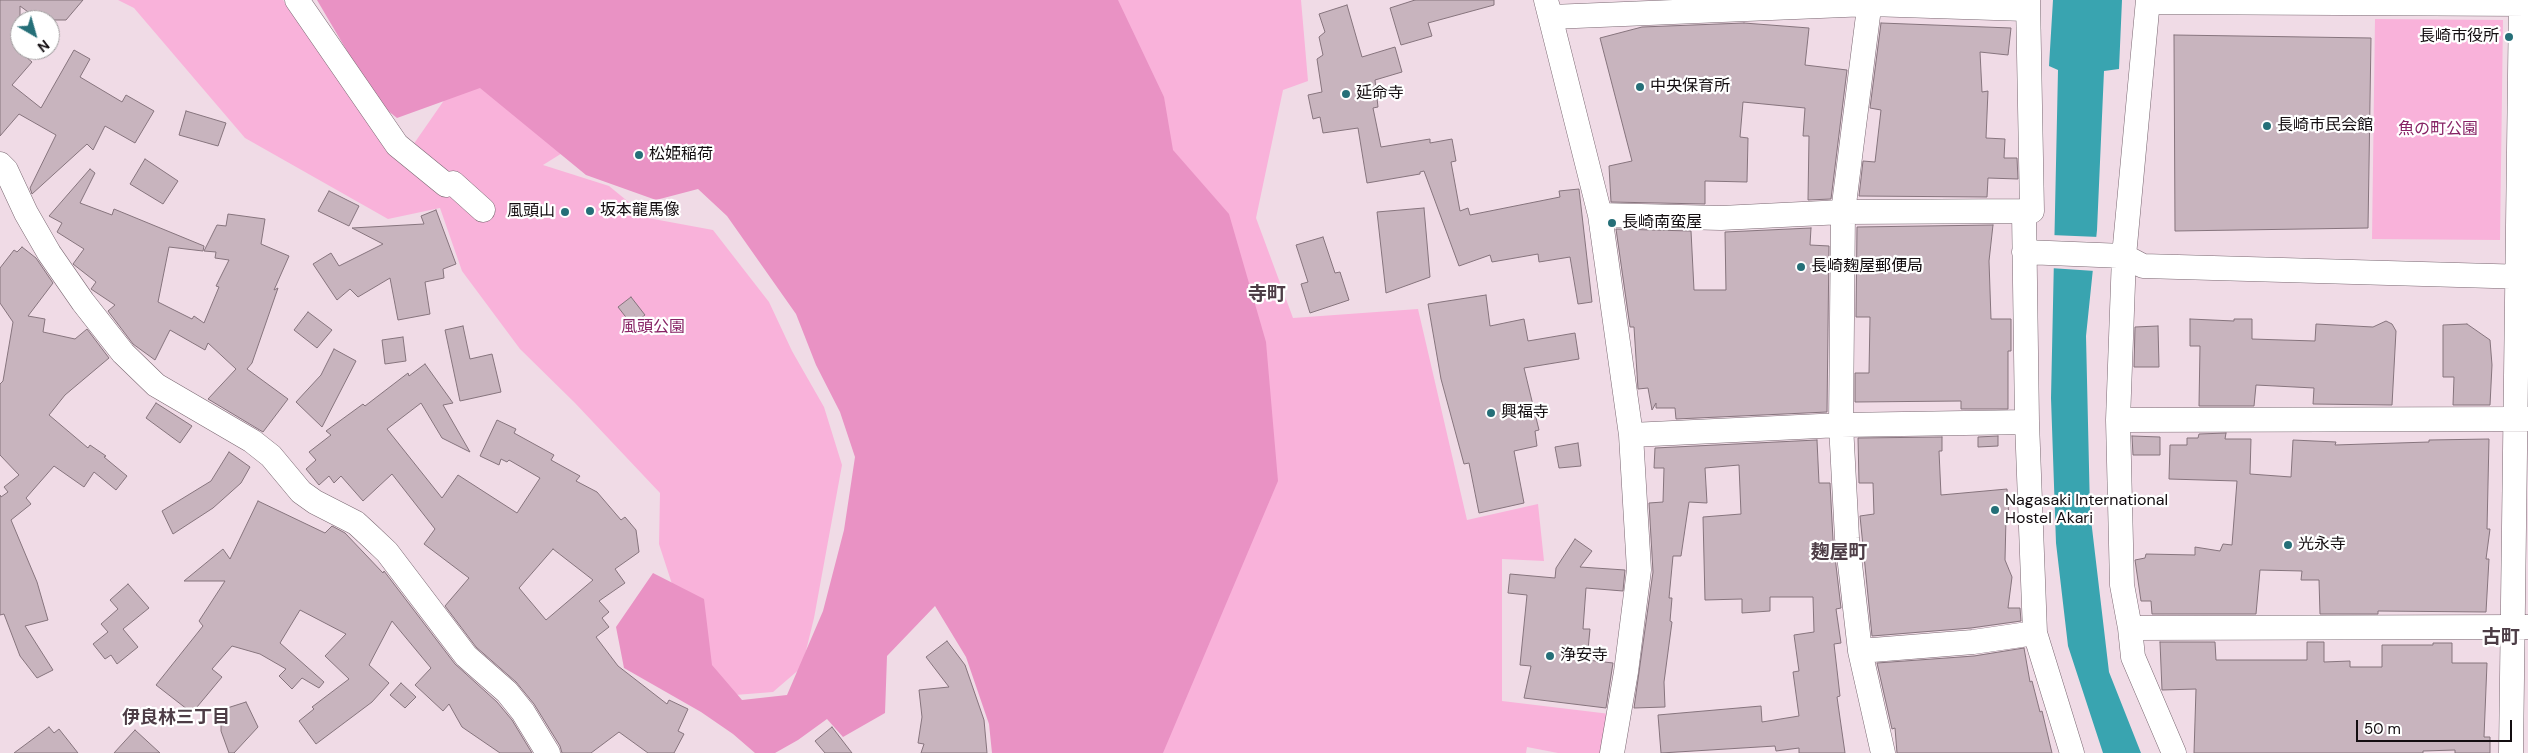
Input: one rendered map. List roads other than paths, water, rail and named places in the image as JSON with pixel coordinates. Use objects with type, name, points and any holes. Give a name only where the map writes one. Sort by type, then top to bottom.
[{"type":"street","points":[[297,0],[397,145],[446,185],[453,183],[483,210]]},
{"type":"street","points":[[2174,753],[2133,657],[2122,585],[2118,420],[2124,256],[2148,1],[2524,3],[2521,628],[2511,753]]},
{"type":"street","points":[[1869,2],[1843,212],[1841,425],[1847,538],[1860,651],[1883,753]]},
{"type":"street","points":[[1600,215],[1721,218],[1843,212],[2032,211],[2027,5],[1869,2],[1548,9],[1600,215],[1631,435],[1639,570],[1626,672],[1612,753]]},
{"type":"street","points":[[0,164],[6,170],[26,213],[49,253],[83,302],[123,353],[156,386],[252,441],[271,456],[301,492],[356,523],[369,535],[387,552],[466,656],[507,692],[523,712],[548,753]]},
{"type":"street","points":[[2024,212],[2027,422],[2035,633],[2072,753]]},
{"type":"street","points":[[2024,252],[2124,256],[2143,266],[2522,278]]},
{"type":"street","points":[[2118,420],[2522,419]]},
{"type":"street","points":[[1631,435],[1841,425],[2027,422]]},
{"type":"street","points":[[2130,628],[2521,628]]},
{"type":"street","points":[[1860,651],[1973,642],[2035,633]]},
{"type":"water","points":[[2053,0],[2122,0],[2119,69],[2104,71],[2097,230],[2086,336],[2090,511],[2109,672],[2141,753],[2103,753],[2068,646],[2056,543],[2051,398],[2058,70],[2049,66]]},
{"type":"place","name":"長崎市役所","points":[[2509,37]]},
{"type":"place","name":"中央保育所","points":[[1640,87]]},
{"type":"place","name":"延命寺","points":[[1346,94]]},
{"type":"place","name":"長崎市民会館","points":[[2267,126]]},
{"type":"place","name":"松姫稲荷","points":[[639,155]]},
{"type":"place","name":"坂本龍馬像","points":[[590,211]]},
{"type":"place","name":"風頭山","points":[[565,212]]},
{"type":"place","name":"長崎南蛮屋","points":[[1612,223]]},
{"type":"place","name":"長崎麹屋郵便局","points":[[1801,267]]},
{"type":"place","name":"興福寺","points":[[1491,413]]},
{"type":"place","name":"Nagasaki International Hostel Akari","points":[[1995,510]]},
{"type":"place","name":"光永寺","points":[[2288,545]]},
{"type":"place","name":"浄安寺","points":[[1550,656]]},
{"type":"district","name":"寺町","points":[[1267,295]]},
{"type":"district","name":"麹屋町","points":[[1839,553]]},
{"type":"district","name":"古町","points":[[2501,638]]},
{"type":"district","name":"伊良林三丁目","points":[[176,718]]},
{"type":"park label","name":"魚の町公園","points":[[2438,130]]},
{"type":"park label","name":"風頭公園","points":[[653,328]]}]
